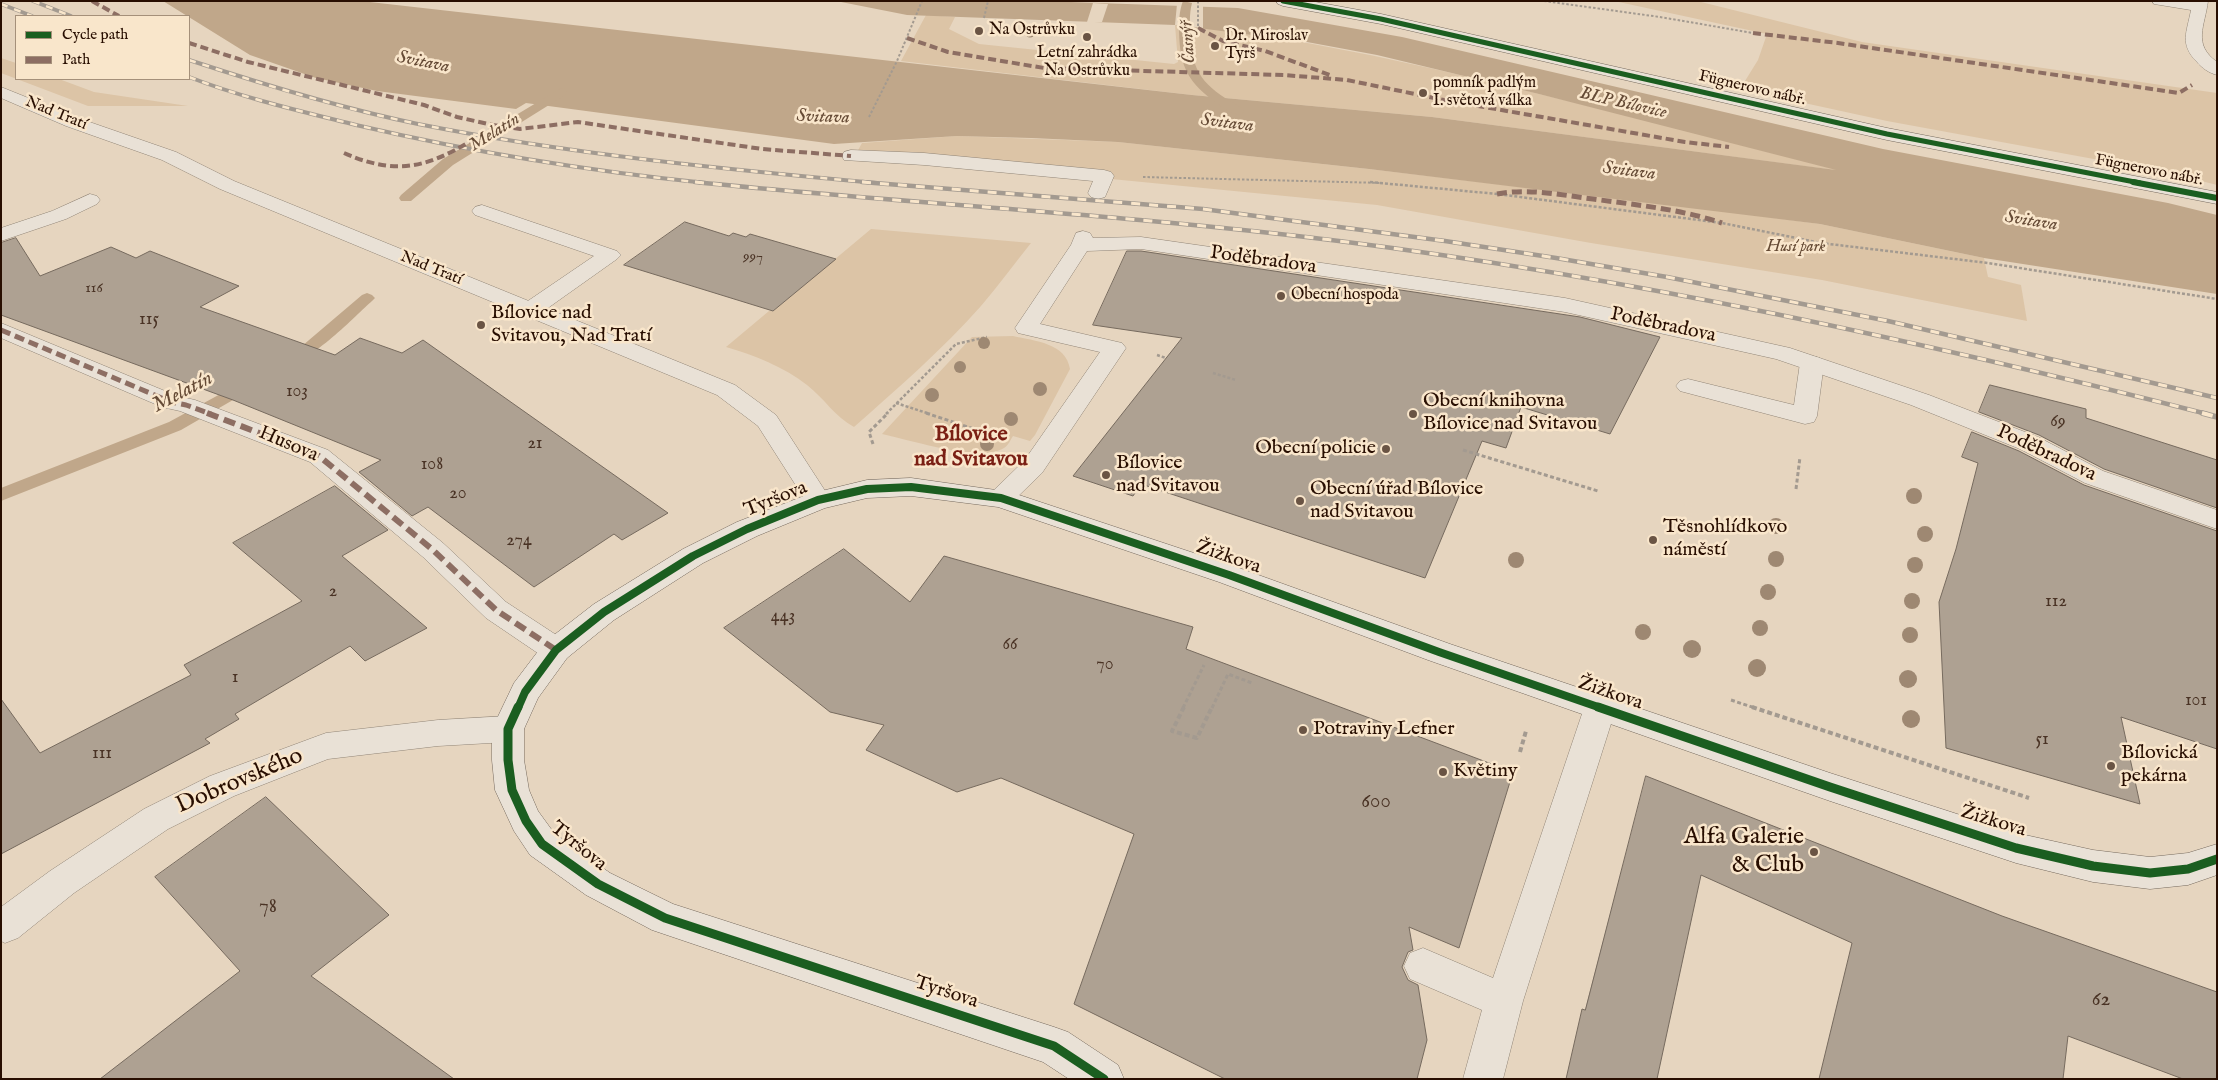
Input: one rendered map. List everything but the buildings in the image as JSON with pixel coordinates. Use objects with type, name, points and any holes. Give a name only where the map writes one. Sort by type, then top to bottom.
[{"type":"street","name":"Fügnerovo nábř.","points":[[1283,1],[1381,19],[1887,134],[2217,198]]},
{"type":"street","points":[[2159,1],[2200,4],[2192,43],[2200,59],[2217,70]]},
{"type":"street","name":"Nad Tratí","points":[[1,92],[72,122],[169,156],[227,185],[726,390],[767,420],[818,500]]},
{"type":"street","points":[[851,156],[924,159],[1101,184]]},
{"type":"street","points":[[1,235],[59,215],[90,200]]},
{"type":"street","points":[[482,211],[610,255],[530,310]]},
{"type":"street","name":"Poděbradova","points":[[1026,328],[1084,237],[1565,305],[1782,353],[1920,400],[2029,443],[2094,478],[2217,520]]},
{"type":"street","points":[[1001,498],[1033,467],[1114,348],[1026,328]]},
{"type":"street","name":"Husova","points":[[1,330],[171,402],[199,410],[319,456],[434,550],[496,610],[556,650]]},
{"type":"street","points":[[1688,386],[1805,416],[1812,363]]},
{"type":"street","name":"Tyršova","points":[[1001,498],[911,486],[867,489],[818,500],[747,529],[693,556],[604,612],[556,650],[525,692],[508,729],[508,760],[512,790],[526,821],[542,844],[598,884],[665,918],[1054,1046],[1104,1079]]},
{"type":"street","name":"Žižkova","points":[[1001,498],[1229,575],[1430,649],[1830,788],[2016,848],[2093,866],[2150,873],[2188,869],[2217,859]]},
{"type":"street","points":[[1483,1079],[1504,1001],[1600,708]]},
{"type":"street","name":"Dobrovského","points":[[5,926],[62,882],[156,819],[222,786],[326,746],[438,733],[508,729]]},
{"type":"street","points":[[1423,966],[1504,1001]]},
{"type":"path","points":[[867,121],[904,45],[922,1]]},
{"type":"path","points":[[1198,1],[1198,28]]},
{"type":"path","points":[[1544,1],[1660,17],[1752,33]]},
{"type":"path","points":[[984,18],[988,2]]},
{"type":"path","points":[[1101,184],[1362,182],[1497,194],[1722,223],[1758,232],[1896,253],[1986,263],[2217,299]]},
{"type":"path","points":[[873,444],[870,432],[896,403],[956,344],[1026,328]]},
{"type":"path","points":[[1213,373],[1236,380]]},
{"type":"path","points":[[896,403],[1003,438]]},
{"type":"path","points":[[1463,450],[1598,490]]},
{"type":"path","points":[[1204,665],[1172,731],[1197,738],[1228,674],[1252,683]]},
{"type":"path","points":[[1836,735],[2032,799]]},
{"type":"green space","points":[[1614,1],[1697,1],[1862,42],[2217,93],[2217,185],[2170,173],[1887,121],[1740,89],[1758,60],[1767,34]]},
{"type":"green space","points":[[926,15],[955,17],[949,29],[979,44],[1174,64],[1178,62],[1175,25],[1295,41],[1490,82],[1842,171],[1432,117],[1192,95],[901,61]]},
{"type":"green space","points":[[1,58],[15,63],[15,79],[1,73]]},
{"type":"green space","points":[[20,80],[62,80],[94,92],[188,106],[88,106]]},
{"type":"green space","name":"Husí park","points":[[957,136],[1118,142],[1369,169],[1820,224],[1984,258],[1988,277],[2021,285],[2027,321],[1822,280],[1591,243],[1377,205],[856,154],[862,143]]},
{"type":"green space","points":[[871,229],[1031,243],[987,298],[951,338],[854,427],[841,418],[807,385],[789,373],[758,358],[726,347],[769,311],[773,311]]},
{"type":"green space","points":[[1013,336],[1056,348],[1067,360],[1070,369],[1030,441],[1013,436],[1004,448],[993,452],[979,453],[945,449],[882,434],[972,337]]},
{"type":"water","points":[[163,1],[361,1],[1192,95],[1432,117],[1836,170],[1539,94],[1377,55],[1307,42],[1175,25],[907,15],[836,1],[1043,1],[1238,8],[1402,37],[1883,149],[2168,203],[2217,215],[2217,294],[1984,258],[1820,224],[1369,169],[1118,142],[957,136],[834,144],[526,103],[516,109],[377,91],[316,78],[250,55],[190,18],[190,15],[186,15]]},
{"type":"pier","points":[[1093,3],[1108,4],[1102,22],[1087,22]]},
{"type":"pier","points":[[1177,4],[1203,5],[1203,28],[1175,25]]},
{"type":"waterway","name":"Časnýř","points":[[1187,3],[1185,9],[1186,50],[1192,73],[1196,79],[1219,99],[1238,111]]},
{"type":"waterway","name":"Melatín","points":[[406,198],[448,162],[561,92]]},
{"type":"waterway","name":"Melatín","points":[[289,360],[308,349],[367,298]]},
{"type":"waterway","name":"Melatín","points":[[1,495],[175,426],[246,385]]},
{"type":"railway","points":[[33,1],[68,15]]},
{"type":"railway","points":[[1,4],[29,15]]},
{"type":"railway","points":[[190,60],[331,103],[389,118],[475,135],[646,160],[876,183]]},
{"type":"railway","points":[[190,77],[251,98],[356,125],[443,144],[618,173],[706,183]]},
{"type":"railway","points":[[695,182],[1178,223],[1339,241],[1449,256],[1558,273],[1776,314],[1992,361],[2207,414]]},
{"type":"railway","points":[[862,182],[1203,209],[1445,241],[1556,258],[1667,277],[1888,321],[2217,398]]},
{"type":"railway","points":[[2202,413],[2217,417]]},
{"type":"marked path","points":[[92,1],[117,15]]},
{"type":"marked path","points":[[1198,28],[1223,41],[1265,51],[1330,75]]},
{"type":"marked path","points":[[1753,33],[1838,43],[2179,93],[2192,85]]},
{"type":"marked path","points":[[907,38],[948,52],[1044,68],[1284,75],[1347,80],[1444,100],[1685,142],[1729,147]]},
{"type":"marked path","points":[[190,43],[248,62],[424,105],[457,117],[493,125],[520,129],[578,122],[762,149],[851,156]]},
{"type":"marked path","points":[[344,153],[368,162],[395,166],[422,164],[434,161],[458,150],[492,128],[490,124]]},
{"type":"marked path","points":[[1497,194],[1520,191],[1557,194],[1674,210],[1722,223]]},
{"type":"marked path","points":[[1,330],[171,402],[186,405],[319,456],[433,550],[496,610],[556,650]]},
{"type":"cycle path","points":[[1283,1],[1381,19],[1887,134],[2217,198]]},
{"type":"cycle path","points":[[1104,1079],[1054,1046],[665,918],[598,884],[542,844],[526,821],[512,790],[508,760],[508,729],[525,692],[543,666],[556,650],[604,612],[693,556],[747,529],[818,500],[867,489],[911,487],[1001,498],[1229,575],[1439,652],[1830,787],[2016,848],[2093,866],[2150,873],[2188,869],[2217,859]]},
{"type":"place","name":"Na Ostrůvku","points":[[979,31]]},
{"type":"place","name":"Letní zahrádka Na Ostrůvku","points":[[1087,37]]},
{"type":"place","name":"Dr. Miroslav Tyrš","points":[[1215,46]]},
{"type":"place","name":"pomník padlým I. světová válka","points":[[1423,93]]},
{"type":"place","name":"Obecní hospoda","points":[[1281,296]]},
{"type":"place","name":"Bílovice nad Svitavou, Nad Tratí","points":[[481,325]]},
{"type":"place","name":"Obecní knihovna Bílovice nad Svitavou","points":[[1413,414]]},
{"type":"place","name":"Obecní policie","points":[[1386,449]]},
{"type":"place","name":"Bílovice nad Svitavou","points":[[1106,475]]},
{"type":"place","name":"Obecní úřad Bílovice nad Svitavou","points":[[1300,501]]},
{"type":"place","name":"Těsnohlídkovo náměstí","points":[[1653,540]]},
{"type":"place","name":"Potraviny Lefner","points":[[1303,730]]},
{"type":"place","name":"Bílovická pekárna","points":[[2111,766]]},
{"type":"place","name":"Květiny","points":[[1443,772]]},
{"type":"place","name":"Alfa Galerie & Club","points":[[1814,852]]},
{"type":"district","name":"Bílovice nad Svitavou","points":[[971,448]]},
{"type":"water label","name":"Svitava","points":[[423,63]]},
{"type":"water label","name":"BLP Bílovice","points":[[1623,104]]},
{"type":"water label","name":"Svitava","points":[[823,118]]},
{"type":"water label","name":"Svitava","points":[[1227,124]]},
{"type":"water label","name":"Svitava","points":[[1629,172]]},
{"type":"water label","name":"Svitava","points":[[2031,222]]}]
